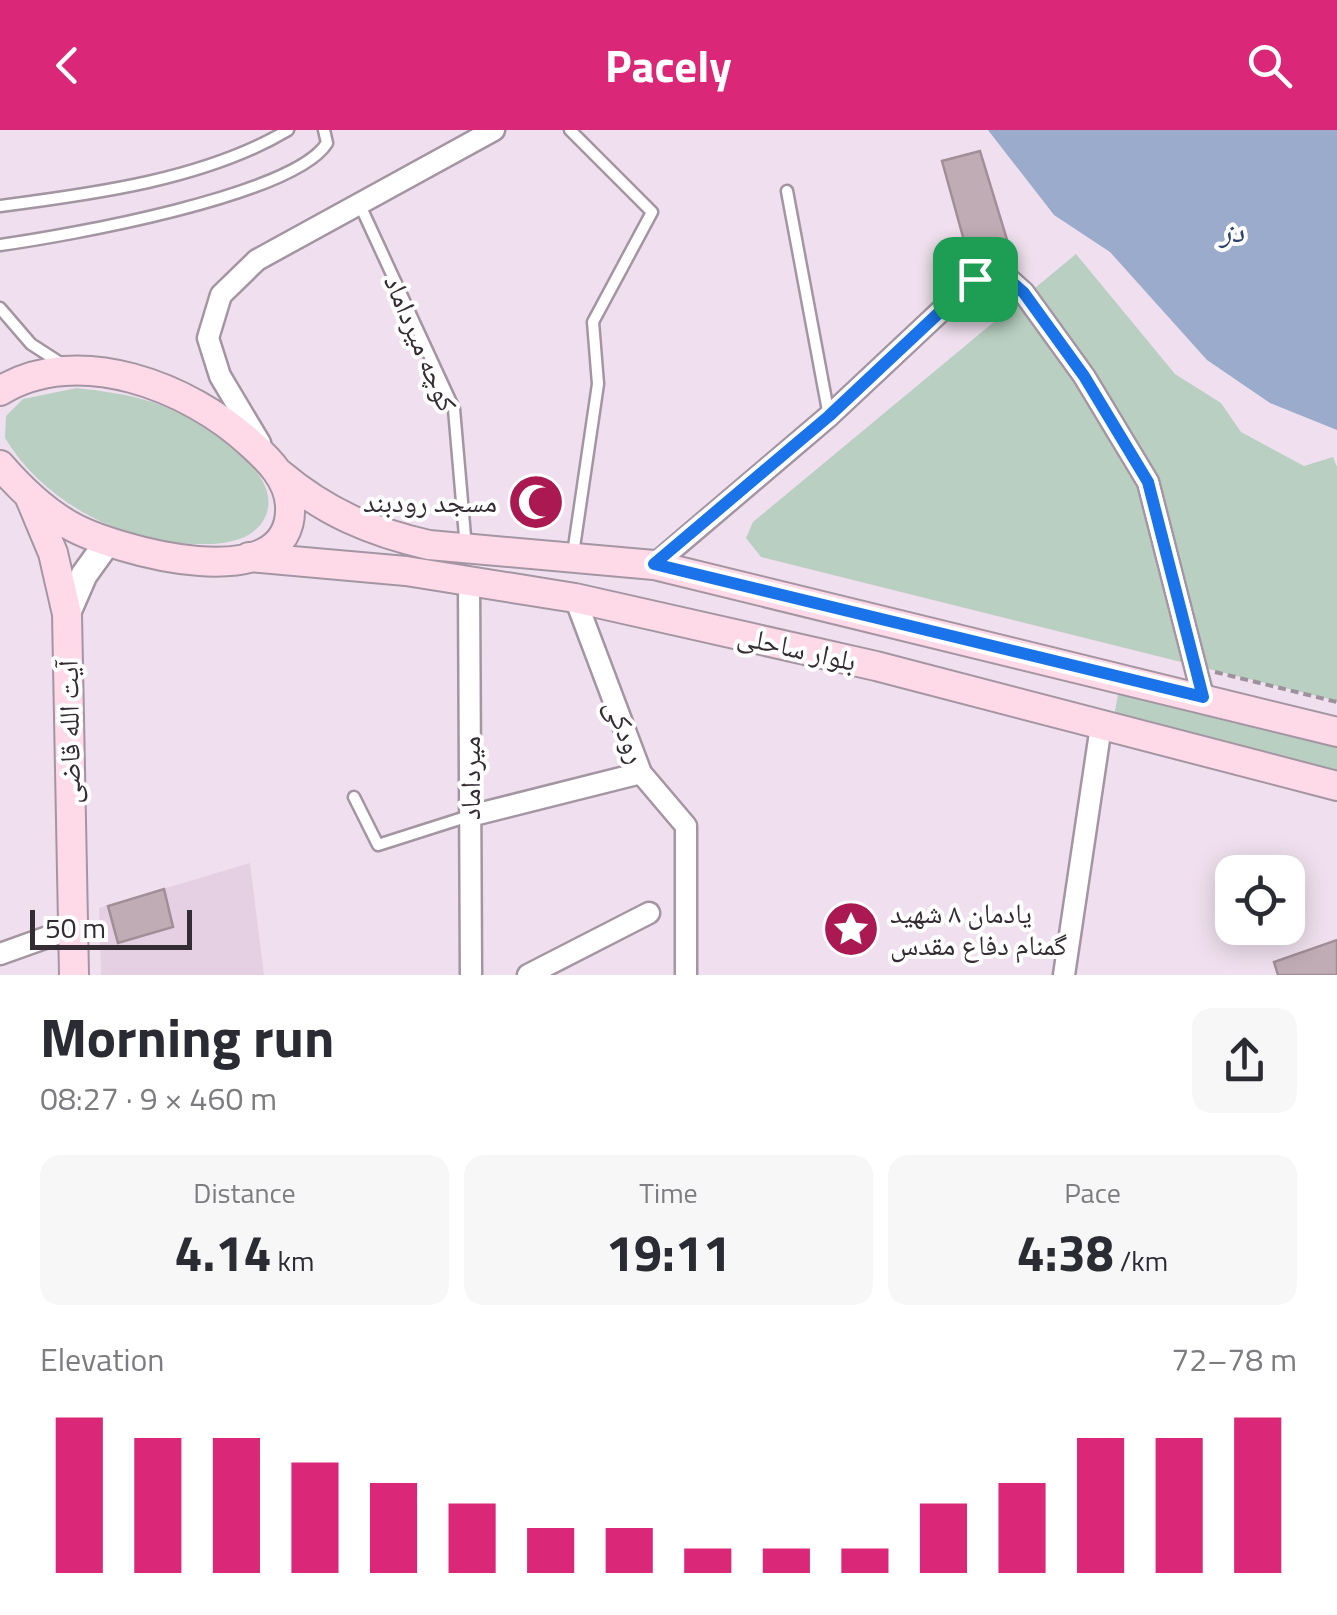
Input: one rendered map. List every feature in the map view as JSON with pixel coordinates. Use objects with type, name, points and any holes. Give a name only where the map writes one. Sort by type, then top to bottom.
[{"type":"main road","name":"بلوار ساحلی","points":[[13,378],[75,372],[127,378],[202,406],[244,438],[315,504],[358,525],[412,542],[654,564],[1337,732]]},
{"type":"main road","points":[[0,391],[13,378]]},
{"type":"main road","points":[[0,466],[29,495]]},
{"type":"main road","points":[[248,557],[272,545],[287,524],[291,510],[280,474]]},
{"type":"main road","name":"بلوار ساحلی","points":[[29,495],[70,526],[107,544],[189,562],[248,557],[406,570],[575,598],[876,666],[1337,786]]},
{"type":"main road","name":"آیت الله قاضی","points":[[29,495],[53,553],[67,614],[74,975]]},
{"type":"street","points":[[280,474],[226,388],[208,338],[221,296],[257,260],[494,130]]},
{"type":"street","points":[[654,564],[829,416],[975,279],[1003,274],[1024,293],[1084,376],[1148,482],[1203,697]]},
{"type":"street","points":[[67,614],[84,575],[107,544]]},
{"type":"street","name":"میرداماد","points":[[469,581],[471,975]]},
{"type":"street","name":"رودکی","points":[[575,598],[641,772],[686,826],[686,975]]},
{"type":"street","points":[[1064,975],[1101,726]]},
{"type":"street","points":[[470,816],[641,772]]},
{"type":"street","points":[[528,975],[648,913]]},
{"type":"street","points":[[0,954],[73,928]]},
{"type":"lane","points":[[0,206],[178,173],[266,143],[288,130]]},
{"type":"lane","points":[[0,245],[185,209],[279,176],[322,151],[327,143],[324,130]]},
{"type":"lane","points":[[570,130],[652,212],[593,322],[598,384],[572,556]]},
{"type":"lane","points":[[788,191],[829,416]]},
{"type":"lane","name":"کوچه میرداماد","points":[[359,203],[454,409],[466,549]]},
{"type":"lane","points":[[0,308],[30,344],[75,372]]},
{"type":"lane","points":[[354,797],[378,845],[470,816]]},
{"type":"path","points":[[1195,667],[1337,702]]},
{"type":"shaded area","points":[[250,863],[264,975],[101,975],[99,908]]},
{"type":"green space","points":[[1076,254],[1175,374],[1221,403],[1241,432],[1304,466],[1333,457],[1337,467],[1337,701],[761,557],[746,538],[753,522]]},
{"type":"green space","points":[[77,388],[124,395],[169,408],[234,448],[265,485],[268,505],[261,524],[250,534],[229,542],[177,543],[119,529],[66,502],[42,483],[5,438],[6,416],[23,399]]},
{"type":"green space","points":[[1120,684],[1337,739],[1337,780],[1113,721]]},
{"type":"water","name":"دز","points":[[988,130],[1337,130],[1337,430],[1270,403],[1207,360],[1110,252],[1054,215]]},
{"type":"building","points":[[980,151],[1008,243],[968,255],[942,161]]},
{"type":"building","points":[[164,889],[173,927],[118,943],[108,906]]},
{"type":"building","points":[[1337,940],[1337,975],[1278,975],[1274,962]]},
{"type":"place","name":"مسجد رودبند","points":[[536,502]]},
{"type":"place","name":"یادمان ۸ شهید گمنام دفاع مقدس","points":[[851,929]]},
{"type":"route","points":[[1003,274],[1024,293],[1084,376],[1148,482],[1203,697],[654,564],[829,416],[975,279],[1003,274]]}]
